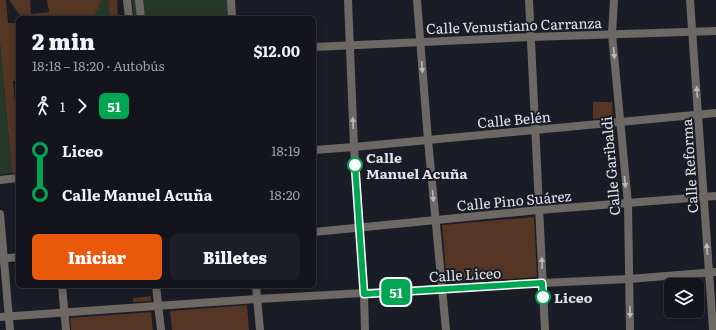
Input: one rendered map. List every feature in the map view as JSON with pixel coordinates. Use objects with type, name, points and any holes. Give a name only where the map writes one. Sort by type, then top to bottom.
[{"type":"street","points":[[127,0],[129,16]]},
{"type":"street","points":[[139,0],[141,16]]},
{"type":"street","points":[[231,0],[232,16]]},
{"type":"street","points":[[348,0],[354,147],[365,330]]},
{"type":"street","points":[[417,0],[428,140],[446,330]]},
{"type":"street","points":[[529,0],[545,330]]},
{"type":"street","name":"Calle Garibaldi","points":[[614,0],[612,34],[619,122],[628,204],[630,330]]},
{"type":"street","name":"Calle Reforma","points":[[690,0],[704,197],[712,272],[714,312],[713,330]]},
{"type":"street","name":"Calle Venustiano Carranza","points":[[316,47],[531,37],[716,31]]},
{"type":"street","name":"Calle Belén","points":[[316,150],[716,113]]},
{"type":"street","points":[[0,180],[16,178]]},
{"type":"street","name":"Calle Pino Suárez","points":[[316,232],[540,210],[716,196]]},
{"type":"street","points":[[0,214],[4,316],[10,330]]},
{"type":"street","points":[[2,259],[16,257]]},
{"type":"street","name":"Calle Liceo","points":[[4,316],[257,299],[629,279],[712,272]]},
{"type":"street","points":[[62,288],[66,330]]},
{"type":"street","points":[[156,288],[160,330]]},
{"type":"street","points":[[256,288],[260,330]]},
{"type":"green space","points":[[102,0],[108,0],[110,16],[94,16]]},
{"type":"green space","points":[[132,0],[227,0],[228,16],[134,16]]},
{"type":"green space","points":[[0,42],[12,173],[0,175]]},
{"type":"building","points":[[0,0],[6,0],[8,23],[16,23],[16,81],[13,81],[16,115],[16,173],[12,173],[0,42]]},
{"type":"building","points":[[9,0],[30,0],[31,14],[49,12],[47,0],[102,0],[94,16],[21,16]]},
{"type":"building","points":[[108,0],[117,0],[118,16],[110,16]]},
{"type":"building","points":[[593,102],[612,102],[613,117],[593,119]]},
{"type":"building","points":[[534,217],[537,277],[447,283],[442,225]]},
{"type":"building","points":[[151,296],[151,301],[133,302],[133,298]]},
{"type":"building","points":[[247,305],[249,330],[172,330],[170,311]]},
{"type":"building","points":[[151,312],[153,330],[71,330],[70,318]]},
{"type":"bus line","name":"51","points":[[355,165],[364,294],[542,283],[543,297]]},
{"type":"place","name":"Calle Manuel Acuña","points":[[355,165]]},
{"type":"place","name":"Liceo","points":[[543,297]]}]
